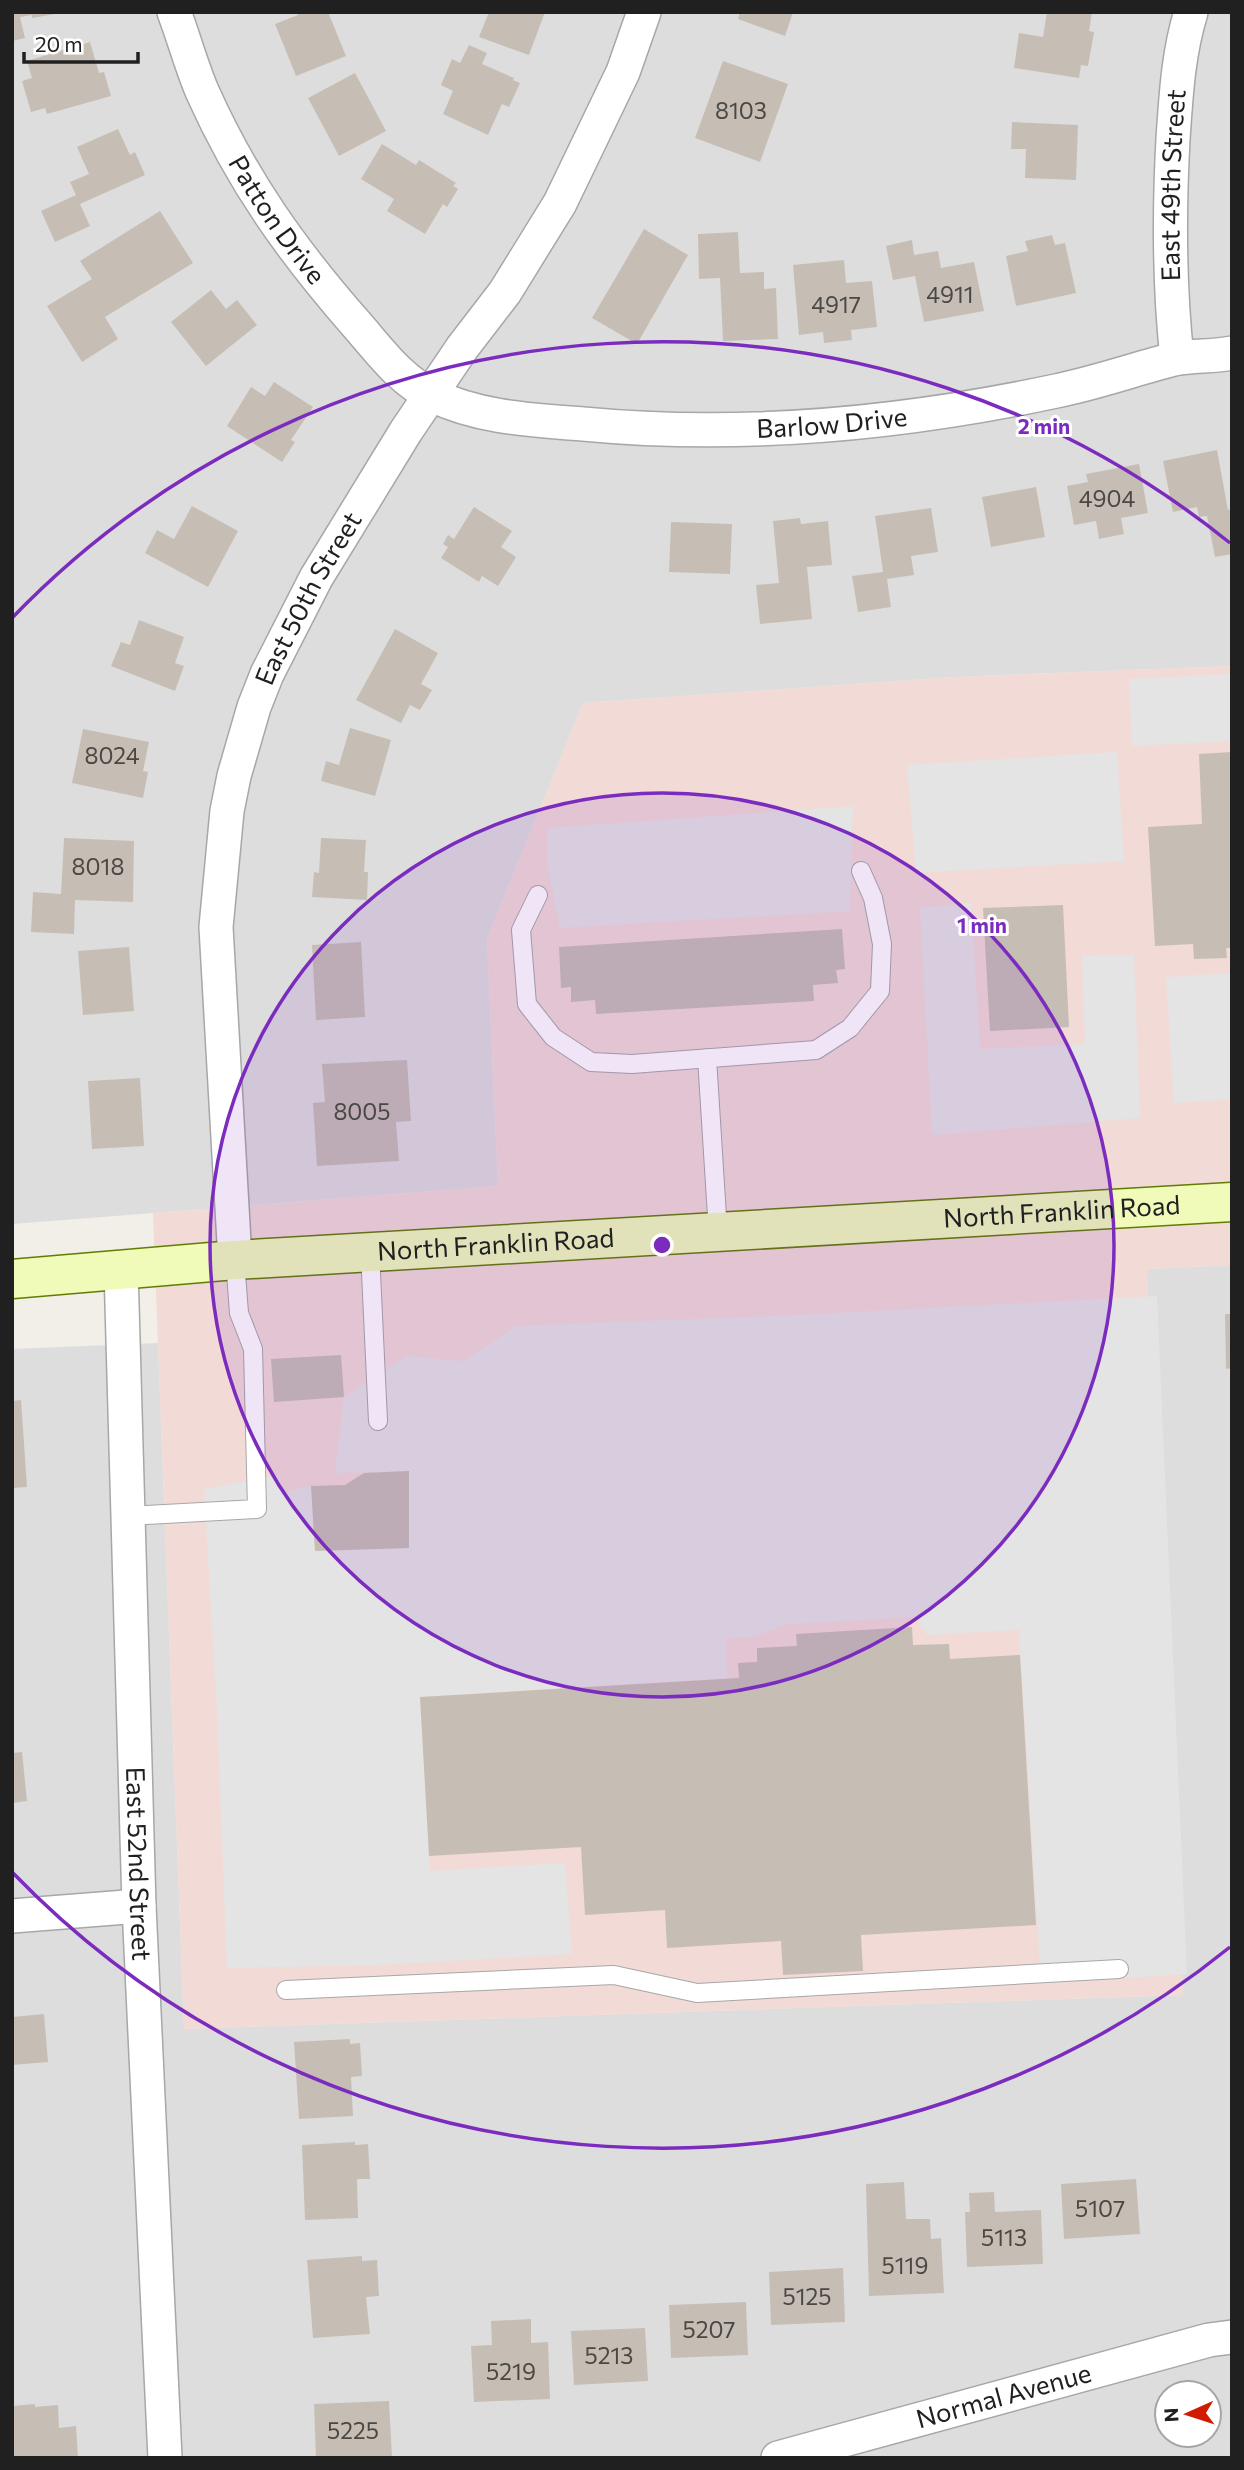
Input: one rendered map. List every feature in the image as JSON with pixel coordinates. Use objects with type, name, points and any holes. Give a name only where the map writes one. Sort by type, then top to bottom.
[{"type":"main road","name":"North Franklin Road","points":[[12,1279],[236,1260],[1232,1202]]},
{"type":"street","name":"Patton Drive","points":[[174,12],[203,94],[255,194],[291,247],[395,369],[430,395]]},
{"type":"street","name":"East 50th Street","points":[[236,1260],[216,927],[227,811],[254,707],[273,662],[316,578],[430,395],[505,292],[560,203],[623,72],[644,12]]},
{"type":"street","name":"East 49th Street","points":[[1177,358],[1169,231],[1173,120],[1184,36],[1191,12]]},
{"type":"street","name":"Barlow Drive","points":[[430,395],[485,414],[581,424],[695,429],[782,428],[957,410],[1060,390],[1177,358],[1232,353]]},
{"type":"street","name":"East 52nd Street","points":[[121,1269],[139,1906],[165,2458]]},
{"type":"street","points":[[12,1916],[139,1906]]},
{"type":"street","name":"Normal Avenue","points":[[778,2458],[1209,2340],[1232,2337]]},
{"type":"lane","points":[[538,895],[521,930],[527,1004],[553,1037],[591,1062],[632,1064],[816,1050],[850,1028],[880,991],[881,944],[873,898],[861,871]]},
{"type":"lane","points":[[708,1058],[718,1232]]},
{"type":"lane","points":[[370,1252],[378,1421]]},
{"type":"lane","points":[[128,1516],[257,1509],[253,1349],[239,1313],[236,1260]]},
{"type":"lane","points":[[286,1990],[614,1975],[698,1993],[1119,1969]]},
{"type":"shaded area","points":[[12,12],[1232,12],[1232,666],[955,677],[583,703],[487,939],[498,1186],[12,1224]]},
{"type":"shaded area","points":[[1232,666],[1232,1265],[1147,1269],[1183,1995],[184,2029],[153,1213],[498,1186],[487,939],[583,703],[955,677]]},
{"type":"shaded area","points":[[1232,674],[1232,741],[1132,746],[1129,679]]},
{"type":"shaded area","points":[[1117,752],[1124,861],[916,873],[907,765]]},
{"type":"shaded area","points":[[853,806],[850,911],[560,928],[547,864],[547,828]]},
{"type":"shaded area","points":[[971,903],[980,1049],[1085,1044],[1082,956],[1134,955],[1140,1118],[932,1135],[920,908]]},
{"type":"shaded area","points":[[1232,973],[1232,1099],[1174,1103],[1166,977]]},
{"type":"shaded area","points":[[1232,1265],[1232,2458],[12,2458],[12,1349],[158,1343],[184,2029],[1183,1995],[1146,1269]]},
{"type":"shaded area","points":[[1157,1296],[1187,1974],[1041,1984],[1019,1630],[927,1635],[916,1617],[787,1624],[753,1637],[726,1638],[727,1678],[420,1697],[430,1871],[565,1863],[572,1954],[378,1965],[227,1968],[217,1713],[204,1489],[279,1475],[281,1493],[311,1486],[315,1551],[409,1548],[409,1471],[335,1473],[344,1397],[407,1356],[464,1361],[516,1326],[797,1315]]},
{"type":"building","points":[[12,12],[55,14],[20,17],[25,38],[12,41]]},
{"type":"building","points":[[297,12],[328,12],[346,56],[296,76],[275,24],[298,15]]},
{"type":"building","points":[[489,12],[545,12],[529,55],[479,37]]},
{"type":"building","points":[[740,12],[793,12],[785,36],[738,19]]},
{"type":"building","points":[[1047,12],[1092,12],[1089,31],[1094,32],[1088,66],[1081,65],[1079,78],[1014,68],[1019,33],[1043,37]]},
{"type":"building","points":[[90,42],[99,73],[104,72],[111,96],[47,114],[45,108],[31,112],[22,81],[32,78],[27,61]]},
{"type":"building","points":[[469,45],[487,53],[482,64],[520,83],[509,107],[502,104],[488,135],[443,114],[453,91],[441,85],[452,59],[460,63]]},
{"type":"building","points":[[723,61],[788,84],[760,162],[695,138]]},
{"type":"building","points":[[355,73],[386,131],[339,156],[308,98]]},
{"type":"building","points":[[1012,122],[1078,125],[1076,180],[1025,178],[1026,149],[1011,149]]},
{"type":"building","points":[[118,129],[130,155],[135,152],[145,175],[80,204],[90,226],[55,242],[41,211],[76,195],[70,182],[89,174],[77,147]]},
{"type":"building","points":[[382,144],[416,165],[419,160],[456,183],[453,186],[458,189],[447,207],[443,204],[425,234],[387,211],[394,199],[361,179]]},
{"type":"building","points":[[160,211],[193,263],[105,317],[118,339],[82,362],[47,306],[92,279],[80,261]]},
{"type":"building","points":[[644,229],[688,255],[637,344],[592,318]]},
{"type":"building","points":[[738,232],[740,273],[764,272],[764,289],[776,288],[778,339],[723,341],[720,278],[699,279],[698,234]]},
{"type":"building","points":[[1052,235],[1055,245],[1065,243],[1076,293],[1016,306],[1006,256],[1028,251],[1025,241]]},
{"type":"building","points":[[912,240],[914,255],[938,251],[941,268],[974,262],[984,311],[924,322],[915,276],[893,280],[886,246]]},
{"type":"building","points":[[844,260],[846,283],[872,281],[877,327],[851,330],[852,340],[824,343],[823,332],[799,335],[793,265]]},
{"type":"building","points":[[211,290],[226,309],[237,300],[257,325],[206,366],[171,322]]},
{"type":"building","points":[[274,382],[313,407],[291,440],[295,442],[282,462],[227,426],[251,387],[265,396]]},
{"type":"building","points":[[1217,450],[1228,510],[1232,509],[1232,554],[1215,557],[1207,516],[1199,517],[1197,507],[1173,512],[1163,461]]},
{"type":"building","points":[[1139,464],[1148,513],[1121,518],[1124,534],[1099,539],[1096,521],[1074,525],[1067,486],[1088,482],[1086,474]]},
{"type":"building","points":[[1036,487],[1045,537],[991,547],[982,497]]},
{"type":"building","points":[[192,506],[238,531],[208,587],[145,553],[157,530],[174,539]]},
{"type":"building","points":[[474,507],[512,531],[501,547],[516,557],[498,586],[482,576],[479,582],[441,558],[448,547],[443,544],[448,535],[454,539]]},
{"type":"building","points":[[931,508],[938,552],[911,556],[914,575],[887,579],[891,607],[858,612],[852,576],[883,572],[875,516]]},
{"type":"building","points":[[800,518],[801,524],[828,521],[832,565],[807,567],[812,619],[760,624],[756,585],[779,583],[773,521]]},
{"type":"building","points":[[671,522],[732,524],[730,574],[669,572]]},
{"type":"building","points":[[139,620],[184,637],[175,663],[184,666],[175,691],[111,666],[121,642],[130,645]]},
{"type":"building","points":[[395,629],[438,653],[421,684],[432,690],[420,710],[410,705],[401,723],[356,700]]},
{"type":"building","points":[[350,728],[391,740],[375,796],[321,781],[326,761],[339,765]]},
{"type":"building","points":[[83,729],[149,742],[143,771],[148,772],[143,798],[72,783]]},
{"type":"building","points":[[1232,752],[1232,948],[1226,948],[1227,958],[1194,959],[1193,944],[1155,946],[1148,827],[1202,824],[1199,754]]},
{"type":"building","points":[[64,838],[134,841],[133,902],[75,900],[74,934],[31,932],[33,892],[61,894]]},
{"type":"building","points":[[321,838],[366,840],[364,872],[368,872],[367,900],[312,897],[314,872],[319,873]]},
{"type":"building","points":[[1063,905],[1069,1027],[990,1031],[983,908]]},
{"type":"building","points":[[842,929],[845,969],[836,970],[838,983],[813,985],[814,1001],[596,1014],[595,1000],[571,1002],[571,987],[561,988],[559,947]]},
{"type":"building","points":[[361,942],[365,1017],[316,1020],[312,945]]},
{"type":"building","points":[[129,947],[134,1011],[83,1015],[78,951]]},
{"type":"building","points":[[407,1060],[411,1121],[396,1122],[399,1161],[317,1166],[313,1103],[325,1102],[322,1064]]},
{"type":"building","points":[[140,1078],[144,1146],[92,1149],[88,1081]]},
{"type":"building","points":[[1225,1314],[1232,1314],[1232,1368],[1226,1369]]},
{"type":"building","points":[[341,1355],[344,1397],[274,1402],[271,1359]]},
{"type":"building","points":[[21,1400],[27,1487],[12,1488],[12,1401]]},
{"type":"building","points":[[409,1471],[409,1548],[315,1551],[311,1486],[345,1485],[364,1473]]},
{"type":"building","points":[[912,1627],[913,1645],[949,1644],[950,1659],[1020,1655],[1036,1925],[861,1935],[863,1971],[783,1975],[781,1941],[667,1948],[665,1910],[585,1915],[581,1847],[429,1856],[420,1697],[739,1678],[738,1663],[757,1662],[757,1648],[797,1646],[796,1634]]},
{"type":"building","points":[[22,1752],[27,1801],[12,1803],[12,1753]]},
{"type":"building","points":[[44,2014],[48,2062],[12,2065],[12,2017]]},
{"type":"building","points":[[350,2039],[350,2044],[360,2043],[362,2076],[351,2077],[353,2116],[299,2119],[294,2042]]},
{"type":"building","points":[[355,2142],[355,2145],[368,2144],[370,2179],[357,2179],[358,2218],[305,2220],[302,2145]]},
{"type":"building","points":[[1136,2179],[1140,2234],[1064,2239],[1061,2184]]},
{"type":"building","points":[[904,2182],[906,2219],[930,2219],[931,2239],[941,2238],[944,2293],[869,2296],[866,2184]]},
{"type":"building","points":[[994,2192],[995,2212],[1041,2210],[1043,2264],[967,2267],[965,2212],[970,2212],[969,2193]]},
{"type":"building","points":[[362,2256],[362,2261],[377,2260],[379,2296],[366,2297],[370,2334],[313,2338],[307,2260]]},
{"type":"building","points":[[843,2268],[845,2322],[771,2325],[769,2272]]},
{"type":"building","points":[[746,2302],[748,2355],[671,2358],[669,2305]]},
{"type":"building","points":[[531,2319],[531,2343],[548,2342],[550,2399],[474,2402],[471,2346],[492,2345],[491,2321]]},
{"type":"building","points":[[645,2328],[648,2381],[574,2385],[571,2331]]},
{"type":"building","points":[[389,2401],[392,2458],[316,2458],[314,2404]]},
{"type":"building","points":[[35,2404],[35,2407],[58,2405],[59,2428],[76,2426],[78,2458],[12,2458],[12,2406]]}]
